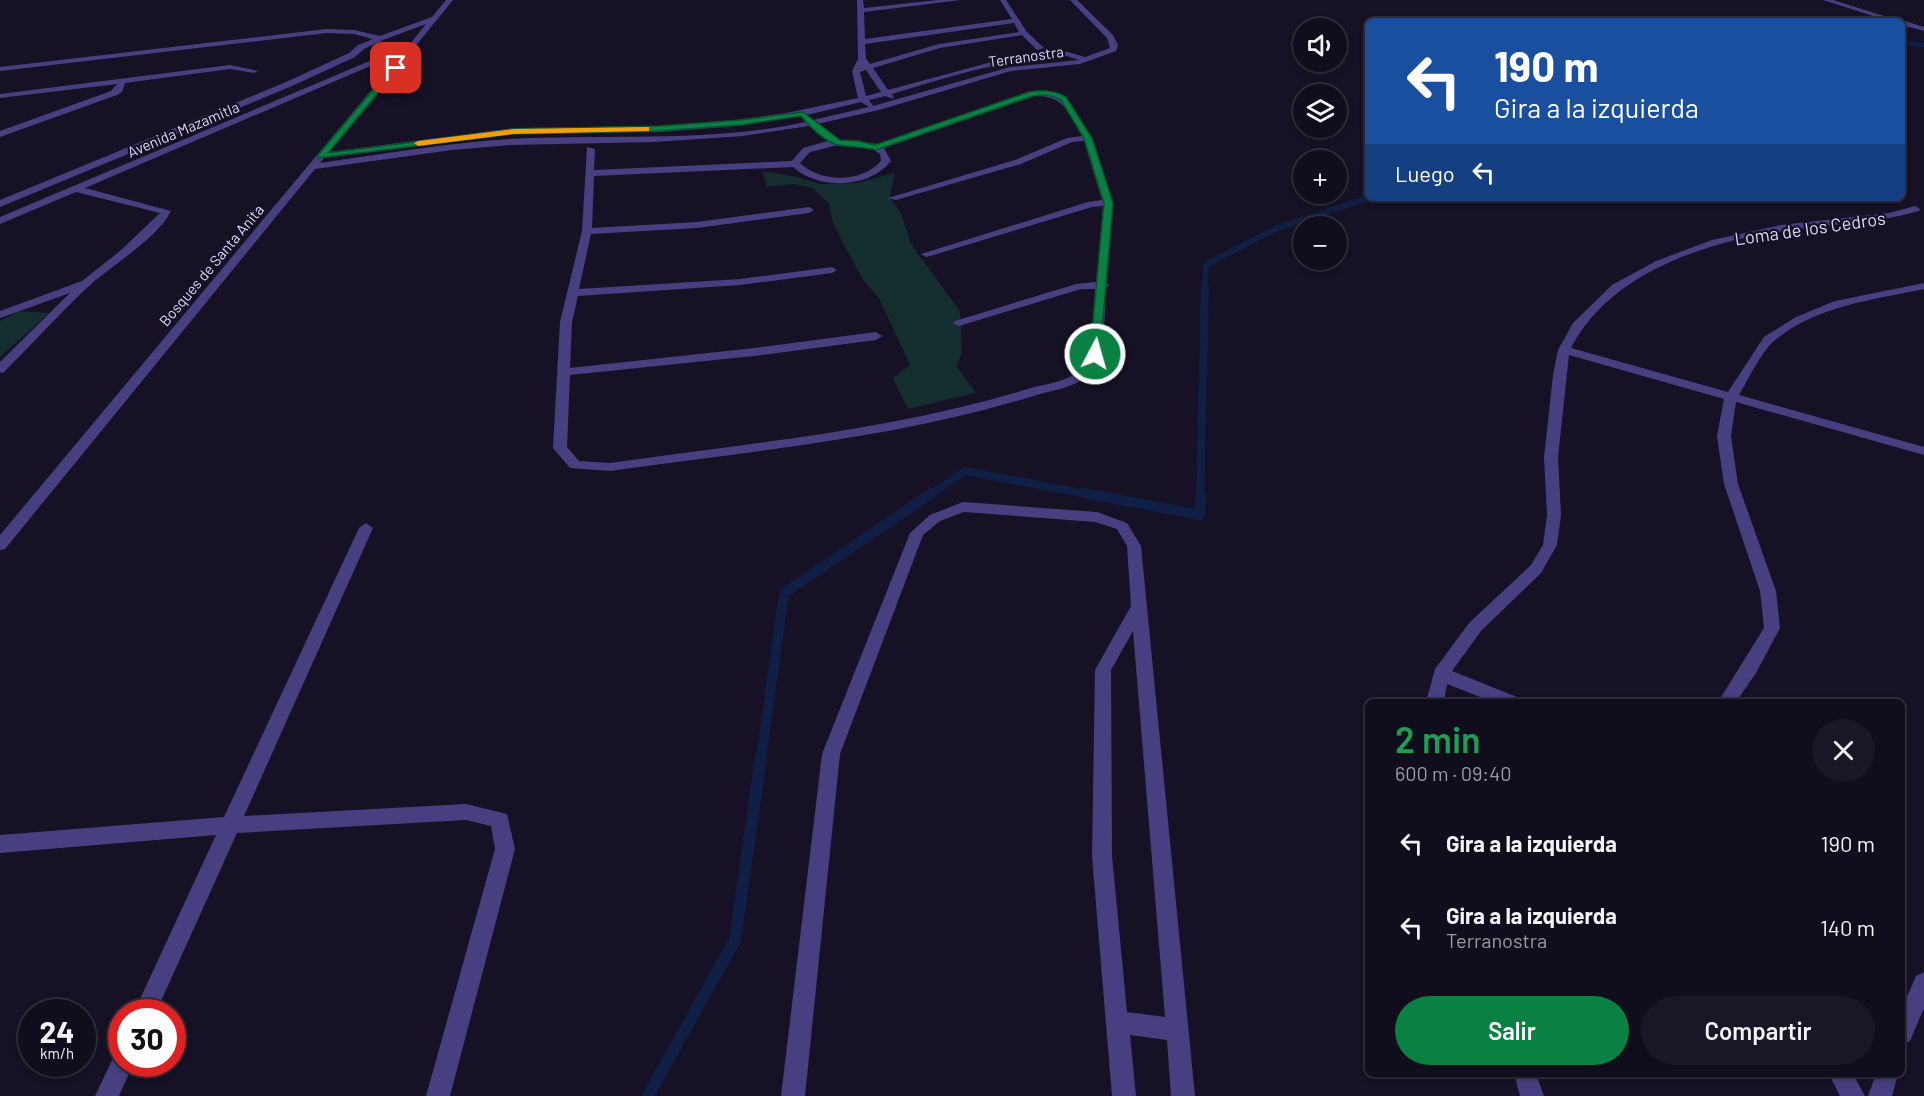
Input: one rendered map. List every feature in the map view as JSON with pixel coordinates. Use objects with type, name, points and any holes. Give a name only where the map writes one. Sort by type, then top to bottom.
[{"type":"street","points":[[860,0],[862,59],[856,71],[863,100],[876,108]]},
{"type":"street","points":[[860,10],[958,0]]},
{"type":"street","points":[[1003,0],[1024,33],[1040,48]]},
{"type":"street","points":[[1073,0],[1110,37],[1114,45],[1113,49],[1085,59]]},
{"type":"street","points":[[1826,0],[1886,18]]},
{"type":"street","name":"Bosques de Santa Anita","points":[[0,545],[450,2]]},
{"type":"street","name":"Avenida Mazamitla","points":[[0,204],[352,55],[361,47],[380,38],[436,18]]},
{"type":"street","points":[[862,42],[1016,21]]},
{"type":"street","points":[[1905,24],[1924,29]]},
{"type":"street","points":[[0,69],[327,31],[354,32],[380,38]]},
{"type":"street","points":[[856,71],[939,45],[1024,33]]},
{"type":"street","name":"Avenida Mazamitla","points":[[2,219],[414,45]]},
{"type":"street","points":[[352,55],[396,68]]},
{"type":"street","name":"Terranostra","points":[[321,156],[513,132],[659,129],[785,117],[863,100],[935,77],[1009,60],[1045,55],[1077,55],[1085,59]]},
{"type":"street","points":[[862,59],[886,93],[898,102]]},
{"type":"street","name":"Terranostra","points":[[312,167],[452,147],[569,140],[804,137],[811,124],[898,102],[1010,69],[1080,62],[1085,59]]},
{"type":"street","points":[[0,96],[230,67],[254,71]]},
{"type":"street","points":[[0,134],[117,91],[122,81]]},
{"type":"street","points":[[590,149],[587,231],[566,322],[560,448],[575,465],[610,468],[890,426],[1000,402],[1074,379],[1086,371],[1095,354],[1103,285],[1108,203],[1088,138],[1063,99],[1050,93],[1041,93],[876,148]]},
{"type":"street","points":[[803,114],[811,124],[838,142]]},
{"type":"street","points":[[785,117],[804,137],[858,143],[876,148],[882,152],[886,162],[877,171],[864,177],[837,180],[812,177],[800,171],[795,164]]},
{"type":"street","points":[[795,164],[804,137]]},
{"type":"street","points":[[893,198],[1018,162],[1070,140],[1088,138]]},
{"type":"street","points":[[589,173],[795,164]]},
{"type":"street","points":[[0,369],[86,284],[163,217],[166,211],[76,189]]},
{"type":"street","points":[[926,254],[1091,204],[1108,203]]},
{"type":"street","name":"Loma de los Cedros","points":[[1436,699],[1441,674],[1475,627],[1536,568],[1550,545],[1554,515],[1551,457],[1564,350],[1576,325],[1616,287],[1660,263],[1716,242],[1781,228],[1890,216],[1915,209]]},
{"type":"street","points":[[587,231],[697,225],[809,210]]},
{"type":"street","points":[[573,294],[740,282],[832,270]]},
{"type":"street","points":[[0,315],[86,284]]},
{"type":"street","points":[[959,323],[1080,286],[1103,285]]},
{"type":"street","points":[[1728,699],[1772,628],[1768,591],[1731,484],[1724,436],[1731,397],[1768,340],[1800,319],[1839,303],[1924,286]]},
{"type":"street","points":[[564,372],[754,352],[876,336]]},
{"type":"street","points":[[1564,350],[1924,452]]},
{"type":"street","points":[[793,1096],[831,754],[917,533],[935,518],[963,507],[1097,517],[1122,526],[1134,546],[1183,1096]]},
{"type":"street","points":[[151,999],[366,528]]},
{"type":"street","points":[[1124,1096],[1102,856],[1103,670],[1138,608]]},
{"type":"street","points":[[1441,674],[1504,699]]},
{"type":"street","points":[[0,844],[231,825],[466,812],[500,820],[505,849],[438,1096]]},
{"type":"street","points":[[1905,1026],[1924,983]]},
{"type":"street","points":[[1117,1022],[1177,1030]]},
{"type":"street","points":[[107,1096],[116,1077]]},
{"type":"street","points":[[1526,1077],[1532,1096]]},
{"type":"street","points":[[1842,1077],[1853,1096]]},
{"type":"street","points":[[1880,1096],[1886,1077]]},
{"type":"green space","points":[[762,171],[797,177],[820,184],[857,183],[895,173],[890,197],[901,214],[911,244],[960,311],[962,352],[957,367],[976,393],[908,409],[893,378],[910,365],[879,298],[863,280],[842,241],[833,223],[829,204],[813,188],[794,184],[767,187]]},
{"type":"green space","points":[[19,311],[49,313],[0,357],[0,321]]},
{"type":"waterway","points":[[1905,43],[1924,45]]},
{"type":"waterway","points":[[1205,288],[1206,265],[1275,229],[1365,199]]},
{"type":"waterway","points":[[1200,495],[1205,287]]},
{"type":"waterway","points":[[930,495],[965,471],[1092,495]]},
{"type":"waterway","points":[[761,759],[784,593],[932,493]]},
{"type":"waterway","points":[[1084,493],[1200,515],[1201,493]]},
{"type":"waterway","points":[[648,1096],[735,940],[761,757]]},
{"type":"slow traffic","points":[[418,143],[513,132],[564,129],[647,129]]},
{"type":"route","points":[[396,68],[321,156],[513,132],[564,129],[659,129],[803,114],[811,124],[838,142],[858,143],[876,148],[1032,94],[1058,95],[1063,99],[1088,138],[1108,203],[1103,285],[1095,354]]}]
